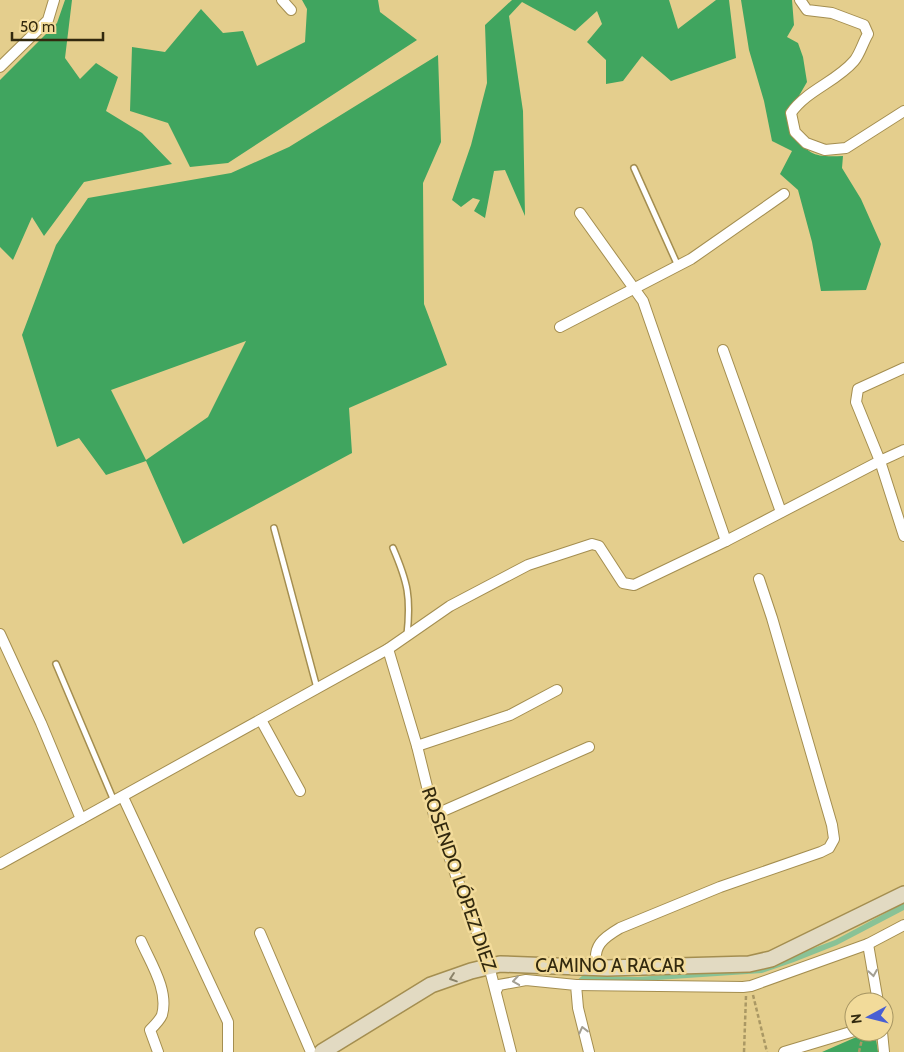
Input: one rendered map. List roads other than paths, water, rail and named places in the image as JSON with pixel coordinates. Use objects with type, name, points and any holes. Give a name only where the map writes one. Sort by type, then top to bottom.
[{"type":"street","points":[[0,67],[48,20],[54,0]]},
{"type":"street","points":[[282,0],[291,10]]},
{"type":"street","points":[[800,0],[807,10],[832,13],[864,25],[868,34],[854,61],[827,84],[799,102],[791,112],[795,132],[806,143],[824,150],[846,148],[904,112]]},
{"type":"street","points":[[560,327],[678,266],[784,194]]},
{"type":"street","points":[[580,213],[643,301],[726,541]]},
{"type":"street","points":[[723,350],[781,512]]},
{"type":"street","points":[[904,368],[858,389],[856,402],[880,461],[904,536]]},
{"type":"street","points":[[0,864],[388,649],[450,606],[528,565],[592,544],[599,546],[623,583],[634,585],[726,541],[904,450]]},
{"type":"street","points":[[597,967],[595,960],[596,949],[609,934],[620,928],[720,887],[820,852],[829,848],[834,839],[832,825],[778,637],[759,579]]},
{"type":"street","points":[[0,634],[41,723],[81,820]]},
{"type":"street","name":"ROSENDO LÓPEZ DIEZ","points":[[388,649],[417,746],[434,815],[494,965],[496,991],[511,1052]]},
{"type":"street","points":[[417,746],[510,715],[557,690]]},
{"type":"street","points":[[261,720],[300,791]]},
{"type":"street","points":[[434,815],[589,747]]},
{"type":"street","points":[[119,799],[228,1022],[228,1052]]},
{"type":"street","name":"CAMINO A RACAR","points":[[323,1052],[431,985],[494,965],[597,967],[749,964],[771,958],[904,894]]},
{"type":"street","points":[[496,991],[499,985],[526,980],[579,984],[743,987],[760,983],[868,944],[904,925]]},
{"type":"street","points":[[260,933],[310,1052]]},
{"type":"street","points":[[141,941],[162,988],[162,1016],[150,1030],[158,1052]]},
{"type":"street","points":[[868,944],[876,992]]},
{"type":"street","points":[[579,984],[578,1008],[589,1052]]},
{"type":"street","points":[[784,1052],[844,1034]]},
{"type":"lane","points":[[634,168],[678,266]]},
{"type":"lane","points":[[274,528],[317,688]]},
{"type":"lane","points":[[393,548],[408,588],[410,610],[407,636]]},
{"type":"lane","points":[[56,664],[119,799]]}]
